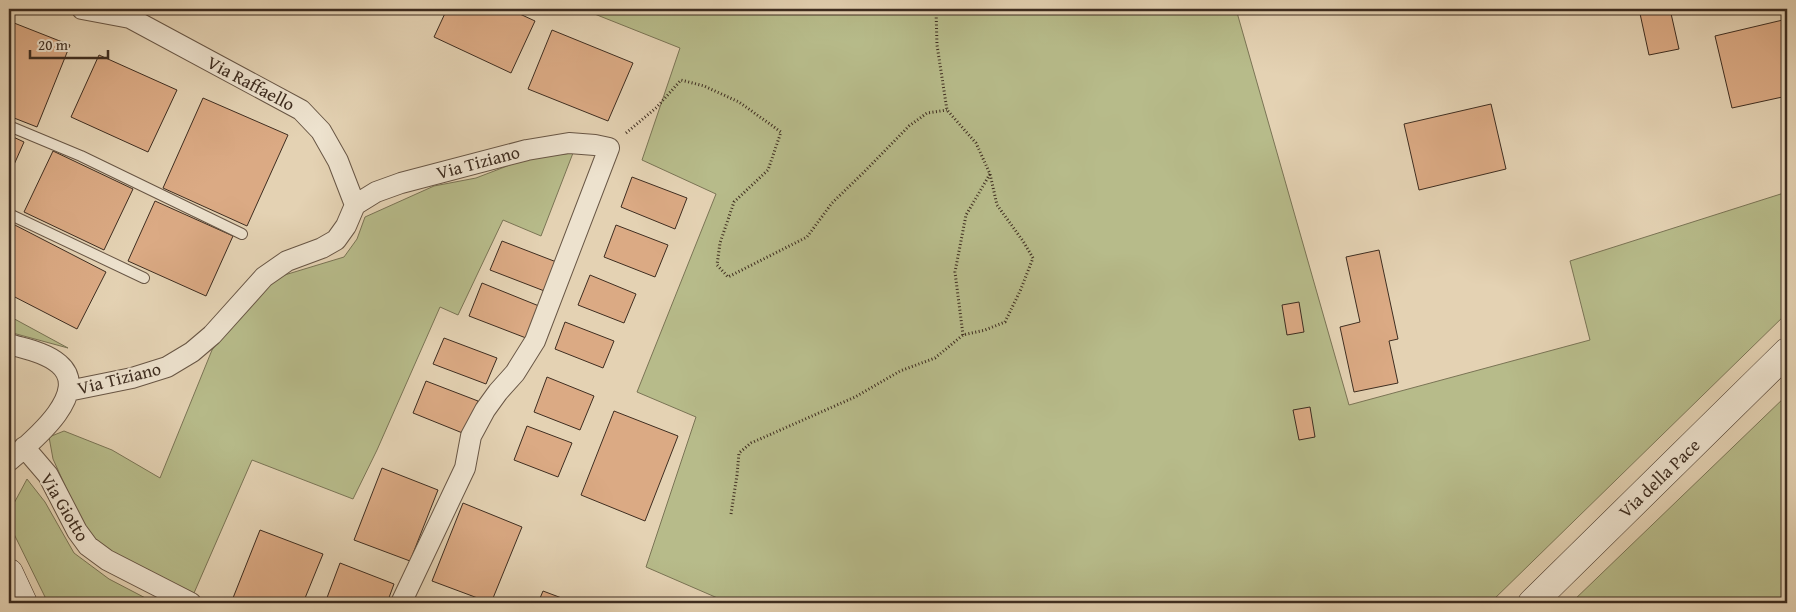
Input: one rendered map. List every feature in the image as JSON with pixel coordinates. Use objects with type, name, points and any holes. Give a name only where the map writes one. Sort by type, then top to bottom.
[{"type":"street","name":"Via Raffaello","points":[[82,9],[129,13],[301,110],[321,131],[338,161],[355,205]]},
{"type":"street","name":"Via Tiziano","points":[[68,391],[132,378],[167,367],[192,352],[212,335],[264,277],[286,262],[322,248],[336,240],[346,226],[355,205],[376,192],[400,182],[527,150],[568,143],[609,148]]},
{"type":"street","points":[[401,603],[465,468],[471,436],[498,392],[515,373],[534,341],[609,148]]},
{"type":"street","points":[[9,344],[41,354],[59,364],[68,375],[68,391],[64,405],[9,461]]},
{"type":"street","name":"Via della Pace","points":[[1532,603],[1787,352]]},
{"type":"street","name":"Via Giotto","points":[[24,447],[48,475],[77,531],[88,546],[107,560],[191,603]]},
{"type":"street","points":[[9,574],[24,603]]},
{"type":"lane","points":[[9,126],[81,156],[242,234]]},
{"type":"lane","points":[[9,214],[144,278]]},
{"type":"path","points":[[732,514],[739,452],[752,443],[855,397],[900,371],[935,358],[963,335],[986,330],[1005,322],[1021,289],[1033,258],[997,205],[990,174],[976,143],[947,110],[937,45],[936,9]]},
{"type":"path","points":[[609,148],[657,107],[681,80],[704,86],[740,102],[782,132],[768,170],[734,202],[720,243],[717,265],[728,277],[807,237],[832,203],[909,126],[927,113],[947,110]]},
{"type":"path","points":[[963,335],[955,272],[966,215],[990,174]]},
{"type":"green space","points":[[582,9],[1236,9],[1349,405],[1590,340],[1570,261],[1787,192],[1787,313],[1490,603],[729,603],[646,567],[696,417],[637,392],[716,194],[642,160],[680,48]]},
{"type":"green space","points":[[573,153],[541,236],[503,220],[458,315],[440,307],[377,450],[353,499],[252,460],[194,593],[105,550],[83,525],[53,459],[49,437],[64,431],[112,450],[160,478],[212,350],[247,304],[278,277],[344,257],[357,239],[365,217],[434,186],[476,178],[528,158]]},
{"type":"green space","points":[[9,316],[68,348],[9,332]]},
{"type":"green space","points":[[1787,395],[1787,603],[1571,603]]},
{"type":"green space","points":[[27,479],[45,502],[74,553],[109,579],[155,603],[48,603],[12,530],[12,507]]},
{"type":"building","points":[[447,9],[509,9],[535,21],[511,73],[434,37]]},
{"type":"building","points":[[1639,9],[1670,9],[1679,49],[1649,55]]},
{"type":"building","points":[[1787,19],[1787,96],[1732,108],[1715,36]]},
{"type":"building","points":[[9,21],[70,45],[37,127],[9,116]]},
{"type":"building","points":[[552,30],[633,63],[608,121],[528,89]]},
{"type":"building","points":[[99,55],[177,90],[148,152],[71,117]]},
{"type":"building","points":[[203,98],[288,135],[247,226],[163,188]]},
{"type":"building","points":[[1491,104],[1506,169],[1419,190],[1404,124]]},
{"type":"building","points":[[9,135],[24,142],[9,176]]},
{"type":"building","points":[[53,151],[133,189],[104,250],[24,212]]},
{"type":"building","points":[[632,177],[687,198],[675,229],[621,207]]},
{"type":"building","points":[[155,201],[233,236],[206,296],[128,261]]},
{"type":"building","points":[[9,222],[106,272],[77,329],[9,294]]},
{"type":"building","points":[[616,225],[668,245],[655,277],[604,257]]},
{"type":"building","points":[[502,241],[559,263],[547,292],[490,270]]},
{"type":"building","points":[[1379,250],[1398,339],[1389,341],[1398,383],[1354,392],[1340,327],[1360,322],[1346,257]]},
{"type":"building","points":[[590,275],[636,294],[624,323],[578,305]]},
{"type":"building","points":[[482,283],[539,306],[526,338],[469,316]]},
{"type":"building","points":[[1299,302],[1304,332],[1287,335],[1282,305]]},
{"type":"building","points":[[565,322],[614,341],[603,368],[555,349]]},
{"type":"building","points":[[444,338],[497,358],[486,384],[433,364]]},
{"type":"building","points":[[547,377],[594,396],[580,430],[534,412]]},
{"type":"building","points":[[426,381],[478,401],[465,434],[413,413]]},
{"type":"building","points":[[1310,407],[1315,437],[1299,440],[1293,410]]},
{"type":"building","points":[[614,411],[678,436],[645,521],[581,495]]},
{"type":"building","points":[[527,426],[572,443],[558,477],[514,460]]},
{"type":"building","points":[[382,468],[438,490],[410,561],[354,540]]},
{"type":"building","points":[[463,503],[522,527],[491,603],[432,581]]},
{"type":"building","points":[[260,530],[323,554],[303,603],[231,603]]},
{"type":"building","points":[[340,563],[394,584],[387,603],[325,603]]},
{"type":"building","points":[[543,591],[575,603],[538,603]]}]
